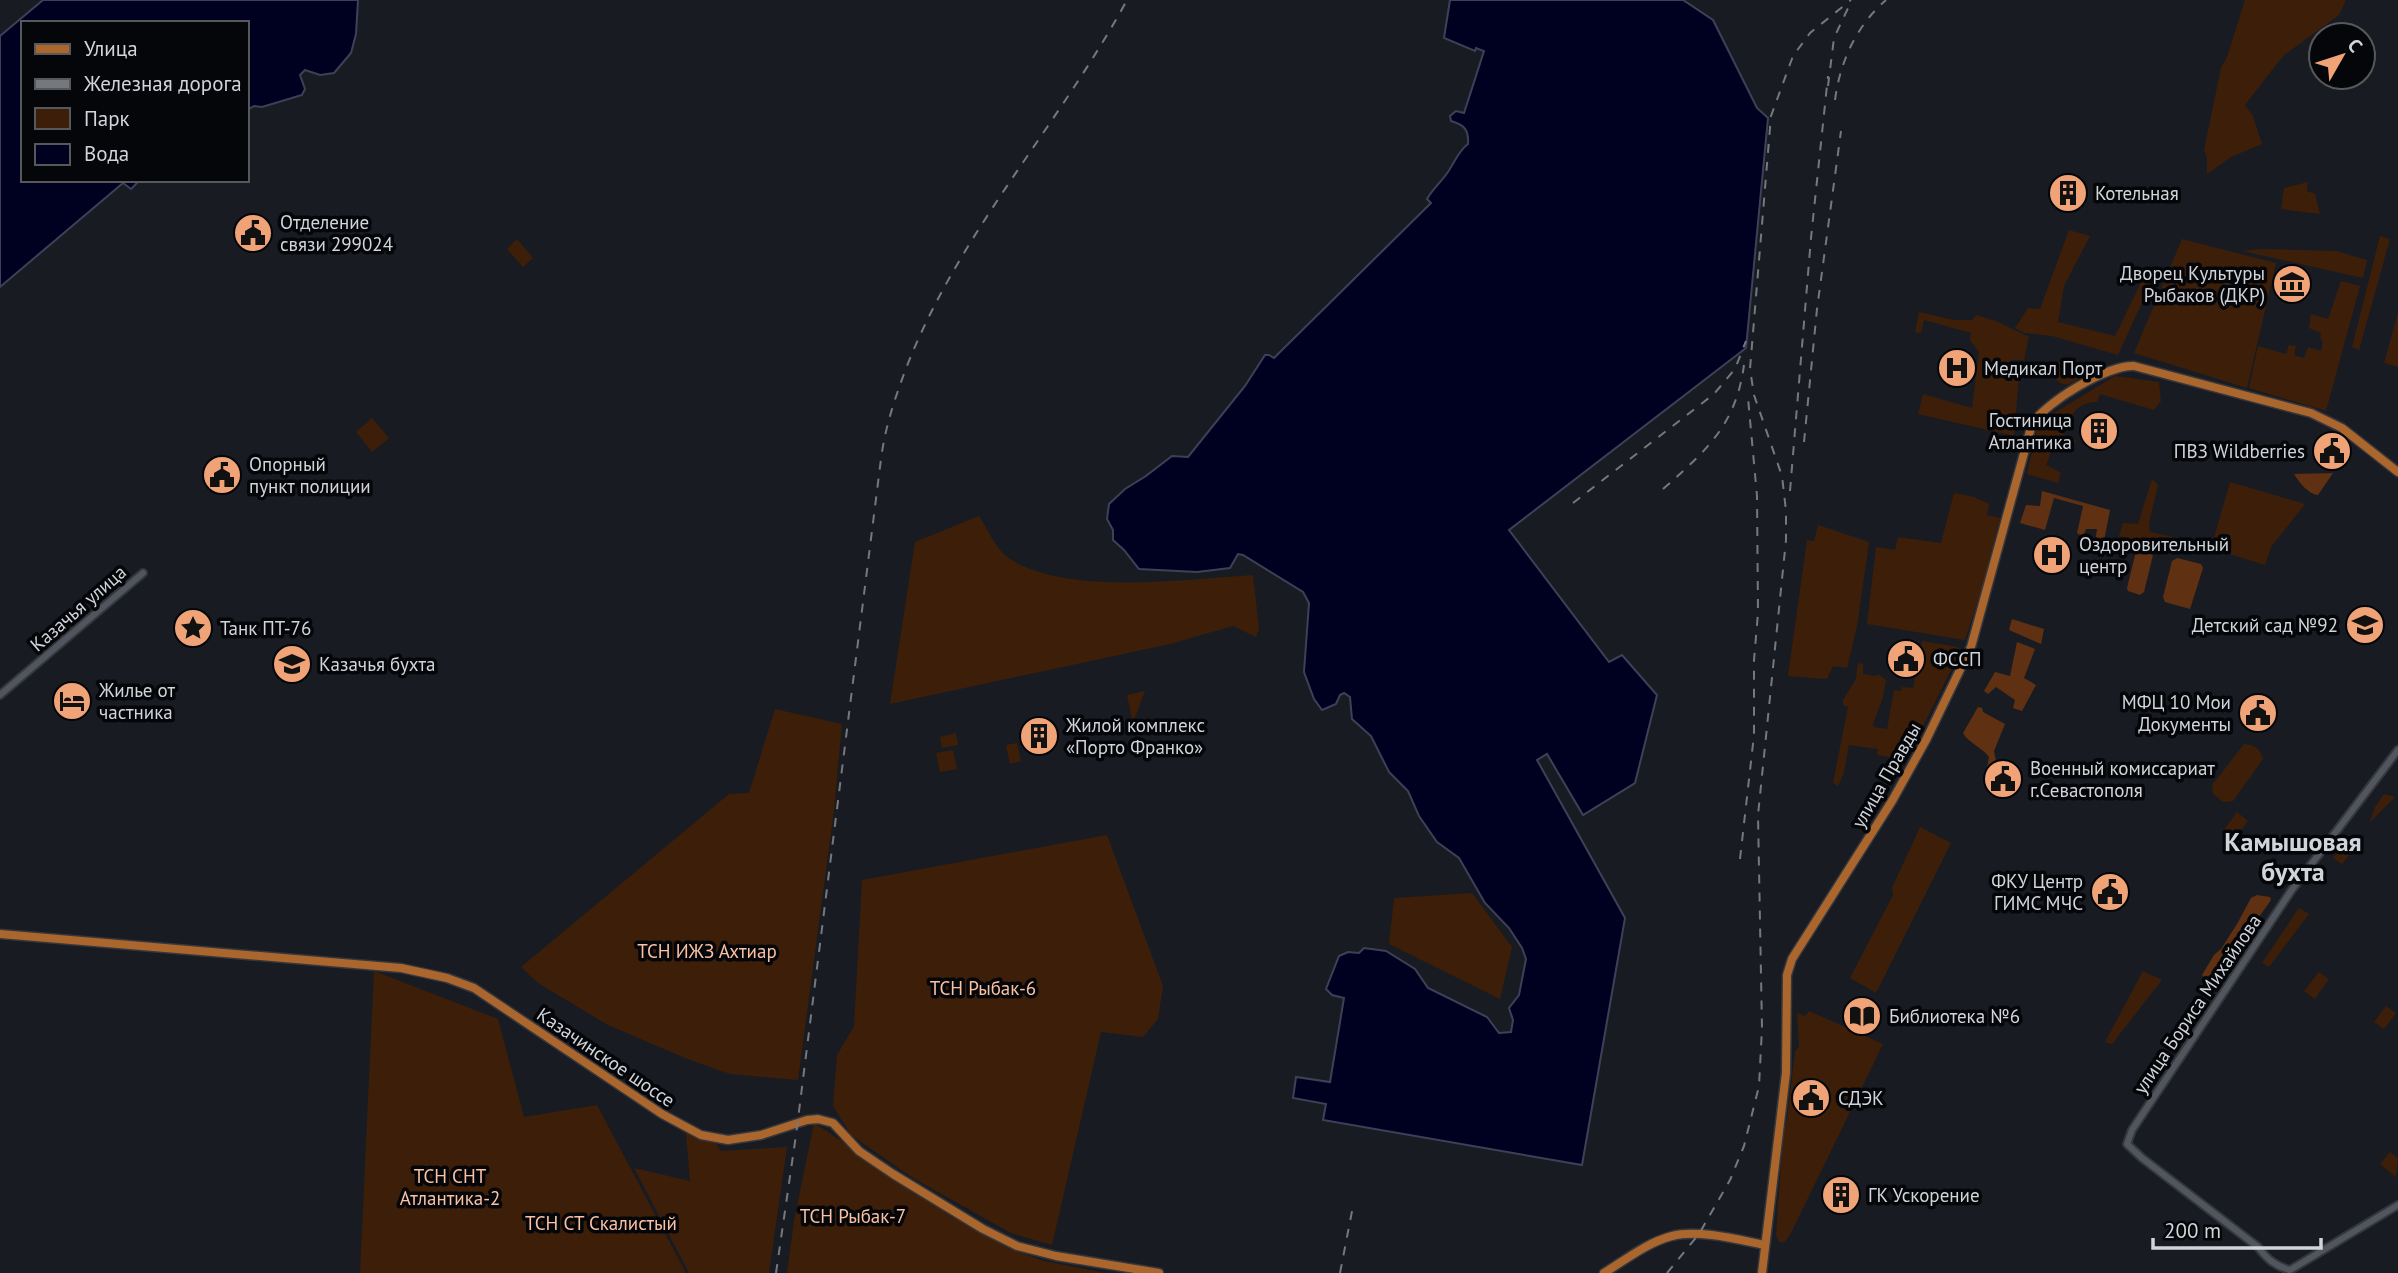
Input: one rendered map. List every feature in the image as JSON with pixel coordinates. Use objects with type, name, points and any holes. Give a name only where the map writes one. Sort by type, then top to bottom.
[{"type":"main road","name":"улица Правды","points":[[1762,1273],[1786,1073],[1787,975],[1792,959],[1892,801],[1971,647],[2032,424],[2037,416],[2051,404],[2085,384],[2124,365],[2167,374],[2320,417],[2342,428],[2398,472]]},
{"type":"main road","name":"Казачинское шоссе","points":[[0,934],[389,967],[447,978],[474,988],[662,1114],[691,1130],[715,1138],[743,1140],[807,1120],[818,1119],[833,1123],[859,1151],[893,1174],[983,1229],[1017,1246],[1056,1256],[1159,1273]]},
{"type":"main road","points":[[1604,1273],[1673,1235],[1707,1235],[1765,1245]]},
{"type":"street","name":"Казачья улица","points":[[0,695],[143,573]]},
{"type":"street","name":"улица Бориса Михайлова","points":[[2398,750],[2311,863],[2246,956],[2132,1129],[2127,1144],[2258,1247],[2278,1267],[2290,1270],[2398,1205]]},
{"type":"green space","points":[[2245,0],[2346,0],[2339,15],[2331,21],[2307,21],[2307,38],[2283,56],[2245,105],[2253,116],[2262,144],[2231,157],[2207,174],[2204,150],[2221,68]]},
{"type":"green space","points":[[2308,182],[2307,191],[2315,194],[2320,214],[2281,209],[2284,188]]},
{"type":"green space","points":[[2069,230],[2090,236],[2064,286],[2058,322],[2115,336],[2148,268],[2156,272],[2118,355],[2052,336],[2024,333],[2015,328],[2028,308],[2040,309]]},
{"type":"green space","points":[[2380,236],[2390,239],[2359,350],[2352,347]]},
{"type":"green space","points":[[517,239],[533,258],[523,267],[507,249]]},
{"type":"green space","points":[[2182,239],[2276,263],[2247,388],[2134,353]]},
{"type":"green space","points":[[2242,251],[2336,251],[2367,260],[2363,278]]},
{"type":"green space","points":[[2341,281],[2360,286],[2326,411],[2249,388],[2258,346],[2286,354],[2289,345],[2296,346],[2294,355],[2304,358],[2308,347],[2321,351],[2321,333],[2309,328],[2311,314],[2328,319]]},
{"type":"green space","points":[[1919,312],[1954,320],[1972,320],[1976,315],[1996,321],[2029,337],[2024,360],[2011,360],[2013,372],[2019,375],[2014,436],[1918,414],[1923,394],[1972,408],[1979,352],[1970,340],[1971,333],[1924,320],[1921,333],[1915,332]]},
{"type":"green space","points":[[2398,313],[2398,367],[2384,363]]},
{"type":"green space","points":[[2073,359],[2079,361],[2082,372],[2079,378],[2070,384],[2061,383],[2054,376],[2053,369],[2058,363]]},
{"type":"green space","points":[[2115,376],[2159,382],[2161,401],[2154,410],[2100,394],[2097,402],[2079,407],[2068,422],[2062,434],[2076,440],[2070,450],[2055,443],[2046,465],[2061,473],[2058,483],[2027,474],[2037,428],[2046,418]]},
{"type":"green space","points":[[372,418],[389,438],[372,452],[356,432]]},
{"type":"green space","points":[[2152,479],[2158,485],[2149,523],[2150,532],[2177,538],[2175,551],[2119,536],[2123,523],[2138,524]]},
{"type":"green space","points":[[2230,482],[2305,504],[2271,547],[2265,565],[2211,548]]},
{"type":"green space","points":[[1954,493],[1974,497],[1989,504],[1987,515],[2000,518],[1983,585],[1965,640],[1867,624],[1876,547],[1895,550],[1898,537],[1941,543]]},
{"type":"green space","points":[[979,516],[1006,556],[1029,569],[1058,577],[1090,581],[1160,582],[1253,575],[1259,628],[1256,637],[1233,626],[1170,644],[890,704],[915,542]]},
{"type":"green space","points":[[1818,525],[1869,542],[1857,626],[1847,668],[1833,666],[1827,679],[1788,676],[1807,540],[1814,541]]},
{"type":"green space","points":[[1922,641],[1961,650],[1902,768],[1895,758],[1877,755],[1878,749],[1849,745],[1844,772],[1838,786],[1833,783],[1848,707],[1843,705],[1843,700],[1856,679],[1858,663],[1863,664],[1863,674],[1878,674],[1886,680],[1873,724],[1874,727],[1887,729],[1894,690],[1901,691],[1902,687],[1913,688]]},
{"type":"green space","points":[[1145,691],[1134,720],[1127,695]]},
{"type":"green space","name":"ТСН ИЖЗ Ахтиар","points":[[775,709],[842,724],[834,810],[798,1080],[730,1074],[685,1058],[608,1025],[538,983],[521,967],[729,794],[749,793]]},
{"type":"green space","points":[[956,733],[958,745],[942,748],[940,737]]},
{"type":"green space","points":[[1017,743],[1021,761],[1010,764],[1006,745]]},
{"type":"green space","points":[[2244,744],[2256,748],[2263,759],[2233,801],[2223,802],[2213,794],[2212,785]]},
{"type":"green space","points":[[953,750],[957,769],[940,772],[936,753]]},
{"type":"green space","points":[[2384,794],[2395,797],[2370,822],[2375,807]]},
{"type":"green space","points":[[2237,812],[2248,821],[2234,839],[2223,831]]},
{"type":"green space","points":[[1920,827],[1951,843],[1876,993],[1850,978],[1893,895],[1892,888]]},
{"type":"green space","name":"ТСН Рыбак-6","points":[[1107,835],[1163,986],[1158,1019],[1143,1037],[1101,1032],[1052,1245],[1011,1233],[913,1178],[851,1135],[833,1106],[837,1055],[854,1026],[862,880]]},
{"type":"green space","points":[[2343,845],[2355,847],[2342,864],[2333,858]]},
{"type":"green space","points":[[1472,893],[1512,947],[1500,999],[1389,944],[1394,898]]},
{"type":"green space","points":[[2299,908],[2309,914],[2269,967],[2262,963]]},
{"type":"green space","name":"ТСН СНТ Атлантика-2","points":[[374,971],[498,1019],[524,1117],[597,1105],[686,1273],[360,1273]]},
{"type":"green space","points":[[2143,971],[2162,980],[2112,1044],[2105,1042]]},
{"type":"green space","points":[[2319,972],[2329,979],[2315,999],[2304,991]]},
{"type":"green space","points":[[2386,1006],[2396,1013],[2384,1029],[2374,1022]]},
{"type":"green space","points":[[1809,1011],[1883,1044],[1791,1233],[1785,1242],[1779,1242],[1776,1235],[1783,1137],[1795,1052],[1799,1046],[1797,1013],[1805,1016]]},
{"type":"green space","name":"ТСН Рыбак-7","points":[[814,1123],[1007,1248],[1044,1261],[1105,1273],[787,1273],[794,1221]]},
{"type":"green space","points":[[686,1133],[715,1141],[721,1151],[787,1147],[769,1273],[689,1273],[634,1168],[690,1181]]},
{"type":"green space","points":[[2390,1152],[2398,1158],[2396,1177],[2380,1164]]},
{"type":"shaded area","points":[[2333,473],[2318,495],[2307,490],[2294,474]]},
{"type":"shaded area","points":[[2042,491],[2110,510],[2103,546],[2095,543],[2097,529],[2086,529],[2083,537],[2077,533],[2083,506],[2054,498],[2045,530],[2020,523],[2026,505],[2040,506]]},
{"type":"shaded area","points":[[2143,548],[2151,550],[2153,555],[2144,592],[2140,595],[2128,591],[2127,588],[2136,551]]},
{"type":"shaded area","points":[[2177,558],[2201,564],[2203,568],[2190,609],[2165,602],[2163,597],[2172,561]]},
{"type":"shaded area","points":[[2012,619],[2044,629],[2041,644],[2009,630]]},
{"type":"shaded area","points":[[2017,642],[2035,649],[2024,678],[2036,685],[2022,711],[2013,708],[2015,700],[1996,687],[1988,694],[1984,691],[1995,672],[2010,676]]},
{"type":"shaded area","points":[[1978,707],[2005,724],[1994,751],[1996,761],[1990,771],[1987,768],[1989,757],[1963,733]]},
{"type":"shaded area","points":[[2257,895],[2270,897],[2271,900],[2210,986],[2202,975],[2237,924],[2251,898]]},
{"type":"water","points":[[43,0],[358,0],[356,34],[351,53],[334,73],[320,75],[305,70],[300,75],[305,89],[302,95],[248,109],[248,21],[21,21],[21,182],[138,182],[131,189],[123,183],[0,287],[0,36]]},
{"type":"water","points":[[1450,0],[1683,0],[1713,20],[1757,108],[1768,118],[1746,348],[1509,530],[1609,662],[1622,655],[1657,695],[1635,783],[1583,815],[1547,754],[1537,760],[1625,918],[1582,1165],[1323,1120],[1326,1104],[1293,1098],[1296,1077],[1330,1082],[1344,998],[1332,995],[1326,989],[1339,956],[1348,952],[1359,953],[1364,948],[1386,951],[1415,969],[1428,988],[1487,1017],[1499,1033],[1511,1032],[1513,1020],[1509,1008],[1519,995],[1526,959],[1509,928],[1485,903],[1459,858],[1437,842],[1419,816],[1408,791],[1389,772],[1371,736],[1352,719],[1350,697],[1344,693],[1336,704],[1322,710],[1314,699],[1304,672],[1309,603],[1303,592],[1238,554],[1230,568],[1197,572],[1139,569],[1113,540],[1113,530],[1107,519],[1109,504],[1125,489],[1172,456],[1188,457],[1245,386],[1265,355],[1274,358],[1431,203],[1427,199],[1468,144],[1465,128],[1451,121],[1450,116],[1456,111],[1464,113],[1484,51],[1476,48],[1475,51],[1444,38]]},
{"type":"water","points":[[2233,267],[2247,271],[2242,288],[2228,284]]},
{"type":"railway","points":[[776,1273],[796,1135],[881,459],[890,415],[905,371],[952,274],[980,227],[1100,47],[1127,0]]},
{"type":"railway","points":[[1667,1273],[1699,1234],[1730,1180],[1744,1146],[1759,1086],[1762,1028],[1758,815],[1786,540],[1782,476],[1754,395],[1750,369],[1771,116],[1793,56],[1810,33],[1851,0]]},
{"type":"railway","points":[[1835,100],[1841,72],[1851,46],[1866,21],[1886,0]]},
{"type":"railway","points":[[1828,86],[1834,38],[1849,6]]},
{"type":"railway","points":[[1790,491],[1811,238],[1828,76]]},
{"type":"railway","points":[[1804,442],[1817,309],[1841,131]]},
{"type":"railway","points":[[1573,503],[1714,394],[1735,369],[1746,341]]},
{"type":"railway","points":[[1663,489],[1693,462],[1717,435],[1734,404],[1744,365]]},
{"type":"railway","points":[[1740,859],[1754,735],[1754,660],[1758,613],[1757,496],[1748,398]]},
{"type":"railway","points":[[1340,1273],[1353,1206]]},
{"type":"place","name":"Котельная","points":[[2068,193]]},
{"type":"place","name":"Отделение связи 299024","points":[[253,233]]},
{"type":"place","name":"Дворец Культуры Рыбаков (ДКР)","points":[[2292,284]]},
{"type":"place","name":"Медикал Порт","points":[[1957,368]]},
{"type":"place","name":"Гостиница Атлантика","points":[[2099,431]]},
{"type":"place","name":"ПВЗ Wildberries","points":[[2332,451]]},
{"type":"place","name":"Опорный пункт полиции","points":[[222,475]]},
{"type":"place","name":"Оздоровительный центр","points":[[2052,555]]},
{"type":"place","name":"Детский сад №92","points":[[2365,625]]},
{"type":"place","name":"Танк ПТ-76","points":[[193,628]]},
{"type":"place","name":"ФССП","points":[[1906,659]]},
{"type":"place","name":"Казачья бухта","points":[[292,664]]},
{"type":"place","name":"Жилье от частника","points":[[72,701]]},
{"type":"place","name":"МФЦ 10 Мои Документы","points":[[2258,713]]},
{"type":"place","name":"Жилой комплекс «Порто Франко»","points":[[1039,736]]},
{"type":"place","name":"Военный комиссариат г.Севастополя","points":[[2003,779]]},
{"type":"place","name":"ФКУ Центр ГИМС МЧС","points":[[2110,892]]},
{"type":"place","name":"Библиотека №6","points":[[1862,1016]]},
{"type":"place","name":"СДЭК","points":[[1811,1098]]},
{"type":"place","name":"ГК Ускорение","points":[[1841,1195]]},
{"type":"district","name":"Камышовая бухта","points":[[2293,857]]},
{"type":"park label","name":"ТСН СТ Скалистый","points":[[601,1223]]}]
